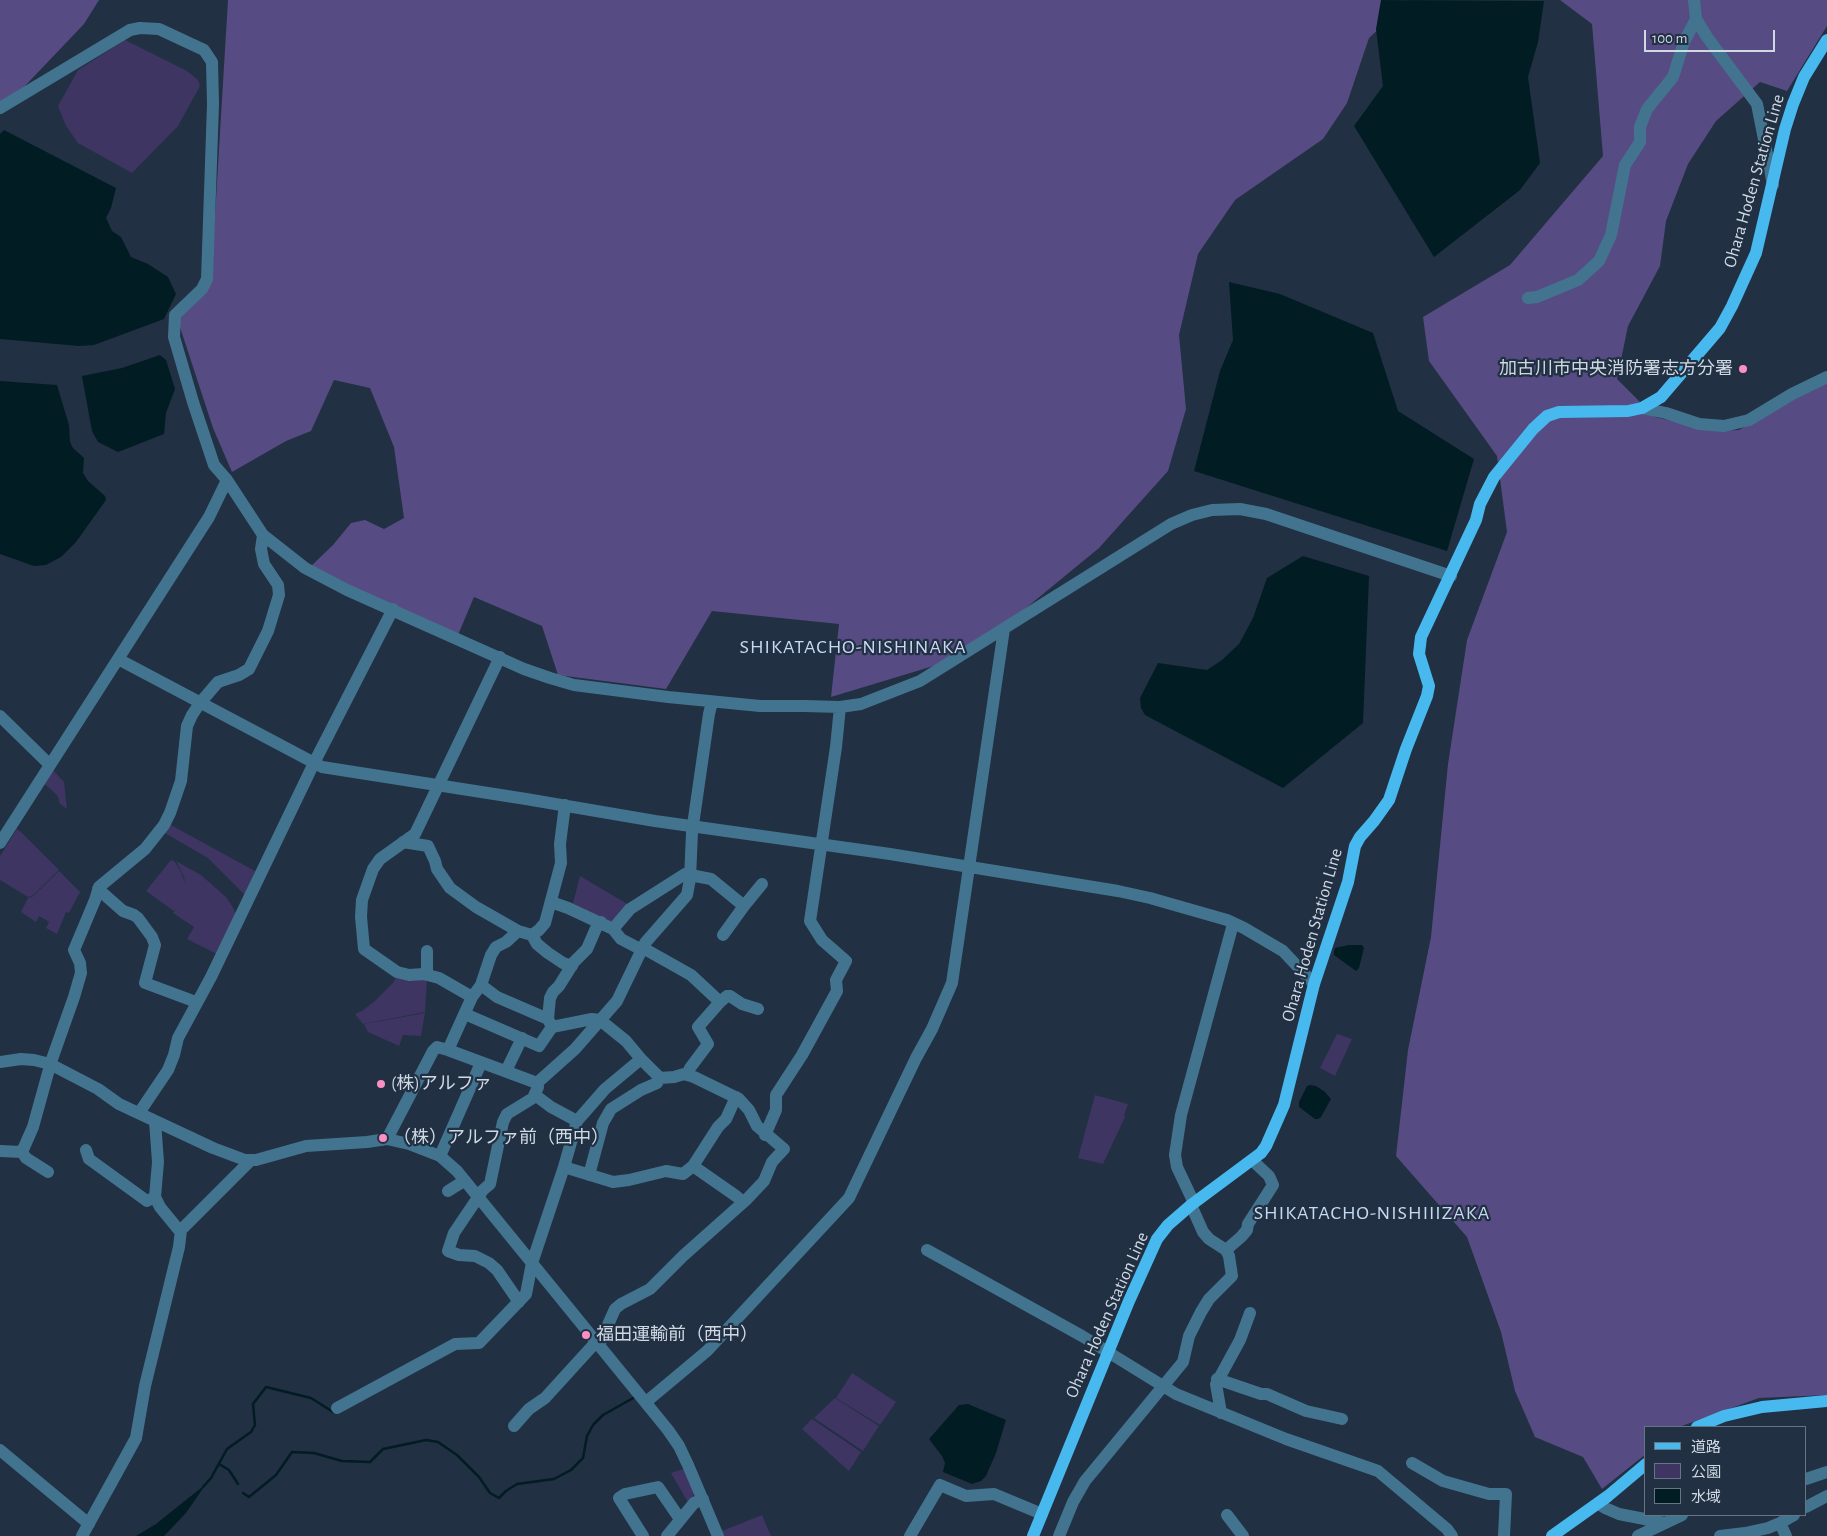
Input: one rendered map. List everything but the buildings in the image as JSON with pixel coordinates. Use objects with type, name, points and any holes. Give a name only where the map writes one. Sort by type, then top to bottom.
[{"type":"main road","name":"Ohara Hoden Station Line","points":[[1033,1536],[1158,1239],[1168,1225],[1193,1204],[1261,1153],[1284,1105],[1314,984],[1348,882],[1355,846],[1388,800],[1430,686],[1419,654],[1421,637],[1451,576],[1476,520],[1480,504],[1494,477],[1533,429],[1547,416],[1559,412],[1628,411],[1642,408],[1661,397],[1720,328],[1756,253],[1785,129],[1793,104],[1804,77],[1827,40]]},
{"type":"main road","points":[[1699,1426],[1724,1416],[1762,1407],[1827,1402]]},
{"type":"main road","points":[[1552,1536],[1599,1504],[1644,1466]]},
{"type":"street","points":[[1694,0],[1696,19],[1707,37],[1757,104],[1772,185]]},
{"type":"street","points":[[1528,298],[1538,297],[1578,280],[1599,261],[1611,235],[1625,164],[1640,142],[1640,127],[1647,109],[1673,77],[1684,42],[1696,19]]},
{"type":"street","points":[[0,108],[130,30],[140,28],[159,29],[204,50],[212,62],[214,104],[207,279],[202,289],[175,315],[174,336],[214,465],[227,480],[263,536],[305,568],[347,590],[524,669],[574,685],[712,702],[760,706],[840,707],[861,704],[920,681],[1171,524],[1192,515],[1212,510],[1240,509],[1266,514],[1451,576]]},
{"type":"street","points":[[1642,408],[1666,413],[1699,424],[1724,426],[1749,420],[1792,394],[1827,377]]},
{"type":"street","points":[[0,843],[209,517],[227,480]]},
{"type":"street","points":[[22,1152],[33,1127],[50,1064],[81,973],[80,963],[74,950],[98,889],[146,849],[164,825],[181,780],[187,726],[200,703],[218,682],[239,675],[249,669],[268,632],[279,595],[278,585],[264,564],[261,549],[263,536]]},
{"type":"street","points":[[139,1114],[168,1070],[178,1038],[211,977],[314,763],[393,609]]},
{"type":"street","points":[[646,1402],[707,1351],[850,1198],[916,1058],[932,1029],[952,983],[1004,629]]},
{"type":"street","points":[[472,997],[439,978],[397,972],[364,949],[362,945],[362,900],[373,869],[380,859],[415,834],[500,657]]},
{"type":"street","points":[[118,659],[322,767],[439,784],[654,821],[693,825],[969,866],[1118,891],[1150,898],[1233,924],[1253,933],[1282,951],[1314,984]]},
{"type":"street","points":[[519,1302],[497,1270],[489,1263],[475,1256],[459,1255],[448,1251],[454,1233],[483,1190],[490,1184],[503,1122],[507,1114],[533,1098],[536,1089],[575,1049],[617,1001],[642,949],[687,895],[693,825],[712,702]]},
{"type":"street","points":[[765,1134],[776,1110],[776,1095],[802,1055],[837,991],[836,980],[846,961],[822,940],[810,921],[836,747],[840,707]]},
{"type":"street","points":[[0,716],[50,765]]},
{"type":"street","points":[[403,842],[428,846],[442,878],[450,888],[476,907],[518,932],[532,935],[545,923],[562,862],[560,844],[565,805]]},
{"type":"street","points":[[613,929],[630,909],[685,874],[711,879],[744,906]]},
{"type":"street","points":[[723,935],[762,884]]},
{"type":"street","points":[[98,889],[123,911],[138,918],[152,937],[155,945],[146,983],[196,1002]]},
{"type":"street","points":[[551,902],[601,922],[613,929],[621,939],[691,975],[720,1002]]},
{"type":"street","points":[[465,1014],[539,1046],[550,1023],[550,998],[587,948],[597,926],[601,922]]},
{"type":"street","points":[[1059,1536],[1073,1502],[1085,1481],[1183,1362],[1189,1336],[1201,1312],[1209,1299],[1232,1276],[1229,1256],[1226,1250],[1209,1239],[1203,1232],[1177,1167],[1176,1155],[1181,1115],[1233,924]]},
{"type":"street","points":[[448,1050],[472,997],[481,985],[491,955],[496,947],[506,942],[518,932]]},
{"type":"street","points":[[532,935],[542,949],[563,963],[572,966]]},
{"type":"street","points":[[427,950],[427,975]]},
{"type":"street","points":[[481,985],[497,997],[550,1023],[600,1020],[626,1041],[660,1078],[684,1074],[736,1097],[749,1110],[757,1126],[784,1149],[772,1162],[764,1181],[744,1202],[650,1288],[620,1304],[615,1309],[604,1336],[598,1344],[545,1398],[529,1409],[514,1426]]},
{"type":"street","points":[[687,1075],[708,1044],[698,1027],[720,1002],[727,996],[730,996],[742,1004],[758,1009]]},
{"type":"street","points":[[506,1071],[522,1038]]},
{"type":"street","points":[[387,1139],[432,1051],[437,1047],[506,1071],[536,1089],[551,1107],[578,1119],[604,1120]]},
{"type":"street","points":[[0,1062],[21,1059],[50,1064],[98,1089],[119,1104],[139,1114],[213,1148],[250,1161]]},
{"type":"street","points":[[338,1408],[455,1344],[479,1343],[526,1294],[532,1263],[578,1119],[605,1089],[641,1059]]},
{"type":"street","points":[[440,1156],[481,1063]]},
{"type":"street","points":[[589,1175],[604,1120],[610,1109],[641,1090],[657,1083],[660,1078]]},
{"type":"street","points":[[564,1167],[613,1182],[666,1171],[683,1174],[692,1166],[718,1127],[726,1119],[736,1097]]},
{"type":"street","points":[[155,1121],[158,1162],[155,1197],[160,1207],[178,1229],[181,1230]]},
{"type":"street","points":[[82,1536],[136,1438],[144,1393],[179,1247],[181,1230],[250,1161],[306,1146],[387,1139],[410,1144],[440,1156],[457,1171],[646,1402],[679,1446],[718,1536]]},
{"type":"street","points":[[86,1150],[89,1158],[147,1201],[155,1197]]},
{"type":"street","points":[[0,1151],[22,1152]]},
{"type":"street","points":[[22,1152],[26,1158],[48,1172]]},
{"type":"street","points":[[1226,1250],[1247,1230],[1248,1224],[1274,1185],[1269,1176],[1252,1160]]},
{"type":"street","points":[[692,1166],[744,1202]]},
{"type":"street","points":[[448,1191],[464,1181]]},
{"type":"street","points":[[927,1250],[1082,1336],[1108,1354],[1176,1394],[1286,1439],[1378,1472],[1447,1529],[1452,1536]]},
{"type":"street","points":[[1221,1413],[1216,1385],[1217,1379],[1240,1340],[1250,1313]]},
{"type":"street","points":[[1217,1379],[1268,1395],[1306,1411],[1342,1419]]},
{"type":"street","points":[[0,1450],[89,1524]]},
{"type":"street","points":[[1412,1464],[1443,1481],[1490,1494],[1506,1494],[1504,1536]]},
{"type":"street","points":[[1807,1479],[1827,1472]]},
{"type":"street","points":[[910,1536],[940,1485],[966,1496],[994,1494],[1042,1514]]},
{"type":"street","points":[[643,1536],[618,1498],[625,1494],[658,1487],[680,1519]]},
{"type":"street","points":[[1807,1506],[1827,1496]]},
{"type":"street","points":[[667,1536],[694,1503],[703,1499]]},
{"type":"street","points":[[1599,1504],[1614,1512],[1666,1523]]},
{"type":"street","points":[[1614,1512],[1644,1513]]},
{"type":"street","points":[[1227,1516],[1243,1536]]},
{"type":"street","points":[[1638,1536],[1680,1516]]},
{"type":"street","points":[[1720,1536],[1745,1533],[1780,1523],[1792,1516]]},
{"type":"street","points":[[1780,1523],[1786,1536]]},
{"type":"green space","points":[[125,40],[187,71],[198,80],[200,86],[178,126],[132,173],[78,143],[66,126],[58,106],[78,70]]},
{"type":"green space","points":[[53,770],[64,782],[67,809],[60,804],[58,797],[52,790],[44,784]]},
{"type":"green space","points":[[169,824],[255,871],[245,895],[208,858],[163,832]]},
{"type":"green space","points":[[17,829],[59,870],[32,896],[28,897],[0,880],[0,856]]},
{"type":"green space","points":[[171,860],[175,862],[185,883],[184,877],[176,861],[201,875],[226,897],[232,906],[238,918],[219,955],[187,939],[194,927],[173,913],[178,907],[174,911],[146,891]]},
{"type":"green space","points":[[59,871],[80,892],[69,913],[66,912],[57,934],[46,928],[49,922],[39,916],[36,922],[21,912],[28,898],[32,897]]},
{"type":"green space","points":[[580,876],[629,905],[613,926],[572,907]]},
{"type":"green space","points":[[397,975],[427,977],[425,1012],[363,1024],[355,1014],[375,1001],[393,983]]},
{"type":"green space","points":[[425,1013],[421,1036],[403,1035],[399,1046],[368,1032],[364,1024]]},
{"type":"green space","points":[[1337,1034],[1352,1039],[1335,1076],[1320,1068]]},
{"type":"green space","points":[[1095,1095],[1128,1104],[1125,1117],[1103,1164],[1078,1158]]},
{"type":"green space","points":[[852,1373],[896,1402],[880,1425],[836,1398]]},
{"type":"green space","points":[[835,1398],[879,1426],[863,1451],[814,1418]]},
{"type":"green space","points":[[812,1419],[861,1452],[849,1471],[802,1429]]},
{"type":"green space","points":[[686,1468],[694,1493],[693,1496],[695,1497],[689,1504],[671,1473]]},
{"type":"green space","points":[[762,1515],[771,1536],[724,1536],[722,1531]]},
{"type":"shaded area","points":[[0,0],[99,0],[84,24],[23,88],[0,107]]},
{"type":"shaded area","points":[[228,0],[1410,0],[1369,38],[1347,103],[1323,139],[1235,200],[1198,254],[1179,335],[1186,409],[1168,471],[1099,548],[1015,617],[940,664],[831,697],[839,624],[712,611],[666,689],[558,675],[542,626],[474,597],[458,635],[309,568],[333,545],[351,523],[365,520],[384,529],[404,518],[394,447],[370,388],[334,380],[311,431],[286,441],[232,472],[213,428],[178,321],[211,282]]},
{"type":"shaded area","points":[[1560,0],[1827,0],[1827,26],[1787,91],[1760,82],[1716,121],[1688,164],[1666,221],[1660,266],[1628,326],[1617,379],[1655,417],[1714,431],[1739,430],[1807,391],[1827,383],[1827,1395],[1759,1398],[1682,1426],[1644,1426],[1644,1456],[1602,1489],[1583,1457],[1535,1437],[1515,1391],[1501,1332],[1467,1237],[1396,1156],[1408,1050],[1431,937],[1448,764],[1467,640],[1507,532],[1497,456],[1429,361],[1423,317],[1510,265],[1603,156],[1592,24]]},
{"type":"water","points":[[1381,0],[1544,1],[1538,42],[1528,77],[1540,163],[1520,190],[1434,257],[1354,126],[1383,86],[1376,29]]},
{"type":"water","points":[[4,130],[116,188],[111,208],[106,218],[112,231],[121,237],[131,257],[148,264],[168,277],[176,294],[164,319],[94,345],[79,346],[0,339],[0,134]]},
{"type":"water","points":[[1229,282],[1280,294],[1373,333],[1398,411],[1474,459],[1447,551],[1194,471],[1220,371],[1233,340]]},
{"type":"water","points":[[160,355],[166,360],[175,389],[166,413],[164,434],[118,452],[98,442],[92,431],[82,376],[122,368]]},
{"type":"water","points":[[0,381],[57,385],[69,425],[70,442],[73,448],[84,458],[83,473],[88,481],[105,496],[106,500],[76,542],[61,557],[46,565],[34,566],[0,554]]},
{"type":"water","points":[[1303,556],[1369,576],[1363,723],[1283,788],[1145,715],[1141,708],[1140,698],[1158,663],[1207,670],[1222,660],[1239,644],[1253,618],[1267,578]]},
{"type":"water","points":[[1362,945],[1364,948],[1359,968],[1356,971],[1334,955],[1335,948]]},
{"type":"water","points":[[1307,1086],[1316,1086],[1325,1092],[1331,1099],[1318,1119],[1315,1119],[1299,1107],[1299,1102]]},
{"type":"water","points":[[968,1404],[1006,1420],[996,1453],[986,1476],[981,1481],[972,1484],[943,1472],[945,1463],[929,1439],[959,1405]]},
{"type":"water","points":[[206,1484],[186,1513],[164,1536],[136,1536],[156,1524]]},
{"type":"waterway","points":[[203,1487],[211,1478],[227,1449],[251,1432],[255,1425],[253,1404],[266,1387],[311,1398],[333,1412]]},
{"type":"waterway","points":[[243,1493],[249,1497],[276,1475],[292,1452],[314,1453],[342,1461],[370,1462],[383,1449],[426,1440],[438,1442],[457,1455],[479,1477],[490,1493],[499,1498],[517,1484],[554,1479],[571,1470],[583,1458],[587,1436],[593,1425],[603,1415],[635,1397]]},
{"type":"waterway","points":[[219,1464],[229,1470],[238,1484]]},
{"type":"place","name":"加古川市中央消防署志方分署","points":[[1743,369]]},
{"type":"place","name":"(株)アルファ","points":[[381,1084]]},
{"type":"place","name":"（株）アルファ前（西中）","points":[[383,1138]]},
{"type":"place","name":"福田運輸前（西中）","points":[[586,1335]]},
{"type":"district","name":"SHIKATACHO-NISHINAKA","points":[[853,647]]},
{"type":"district","name":"SHIKATACHO-NISHIIIZAKA","points":[[1372,1213]]}]
